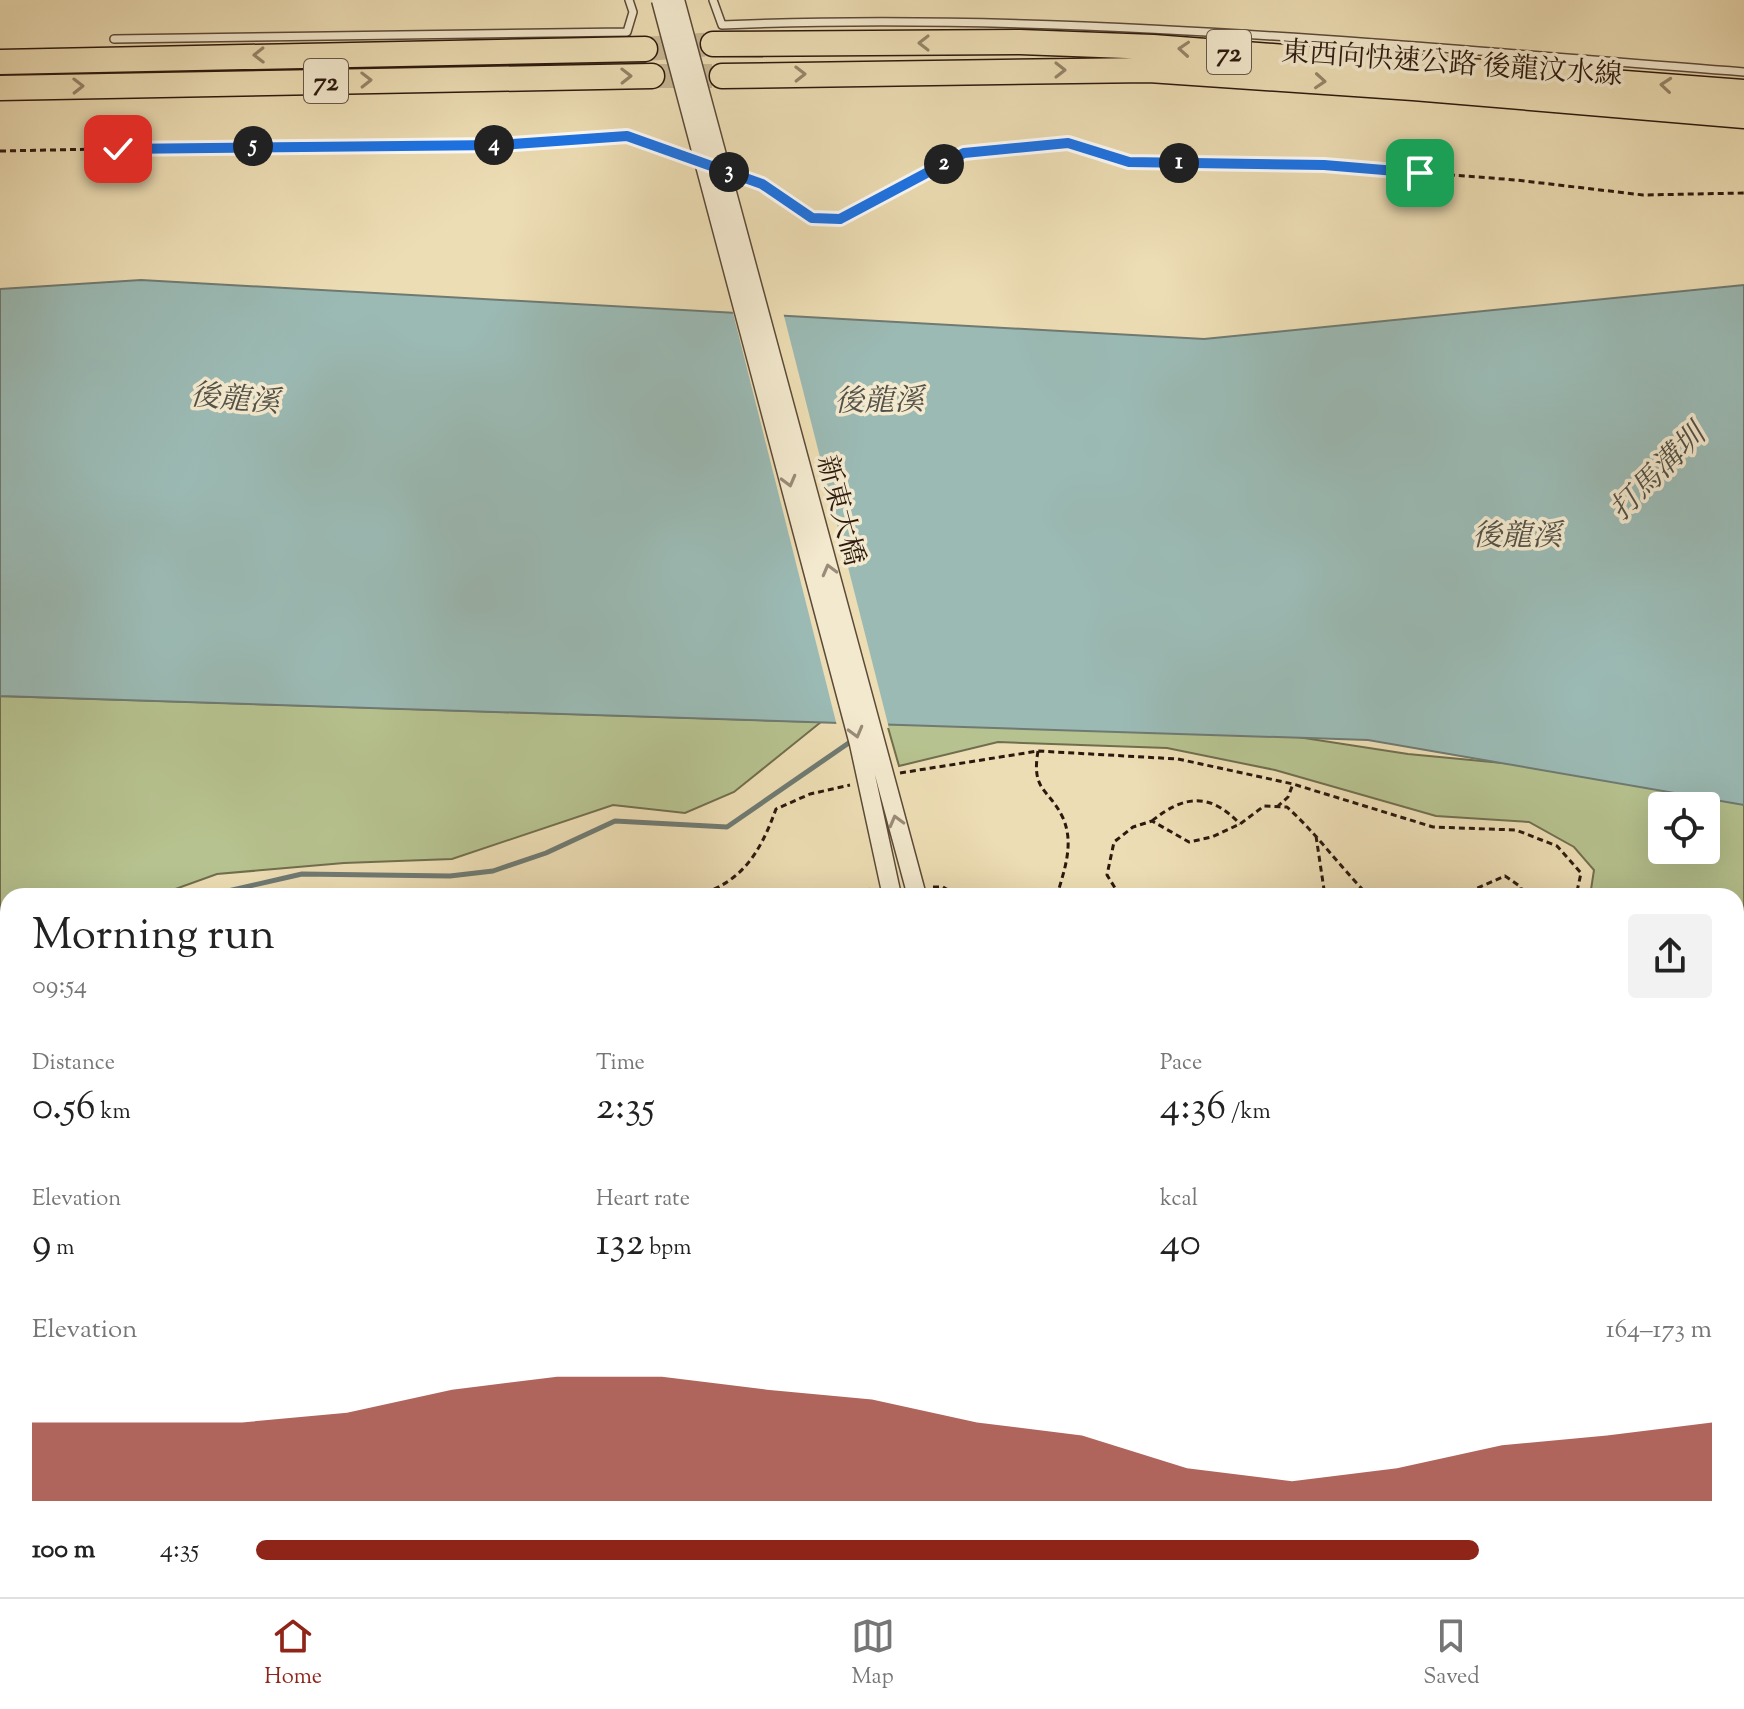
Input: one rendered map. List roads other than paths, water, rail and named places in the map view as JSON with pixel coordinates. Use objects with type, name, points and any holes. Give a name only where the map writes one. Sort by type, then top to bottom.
[{"type":"highway","name":"東西向快速公路 後龍汶水線","points":[[713,44],[1020,42],[1153,47],[1744,92]]},
{"type":"highway","name":"72","points":[[0,62],[645,49]]},
{"type":"highway","name":"東西向快速公路 後龍汶水線","points":[[722,76],[1149,70],[1413,88],[1744,116]]},
{"type":"highway","name":"72","points":[[0,88],[652,76]]},
{"type":"street","name":"新東大橋","points":[[661,0],[859,744],[890,888]]},
{"type":"street","name":"新東大橋","points":[[675,0],[915,888]]},
{"type":"lane","points":[[114,39],[627,32],[633,12],[629,0]]},
{"type":"lane","points":[[713,0],[722,25],[854,20],[1162,28],[1744,72]]},
{"type":"water","name":"後龍溪","points":[[141,280],[1204,339],[1744,285],[1744,805],[1720,801],[1720,792],[1669,792],[1368,740],[0,696],[0,289]]},
{"type":"waterway","points":[[241,888],[302,874],[450,876],[493,871],[546,853],[615,821],[727,827],[853,740]]},
{"type":"tunnel","points":[[645,49],[713,44]]},
{"type":"tunnel","points":[[652,76],[722,76]]},
{"type":"water label","name":"打馬溝圳","points":[[1657,472]]}]
